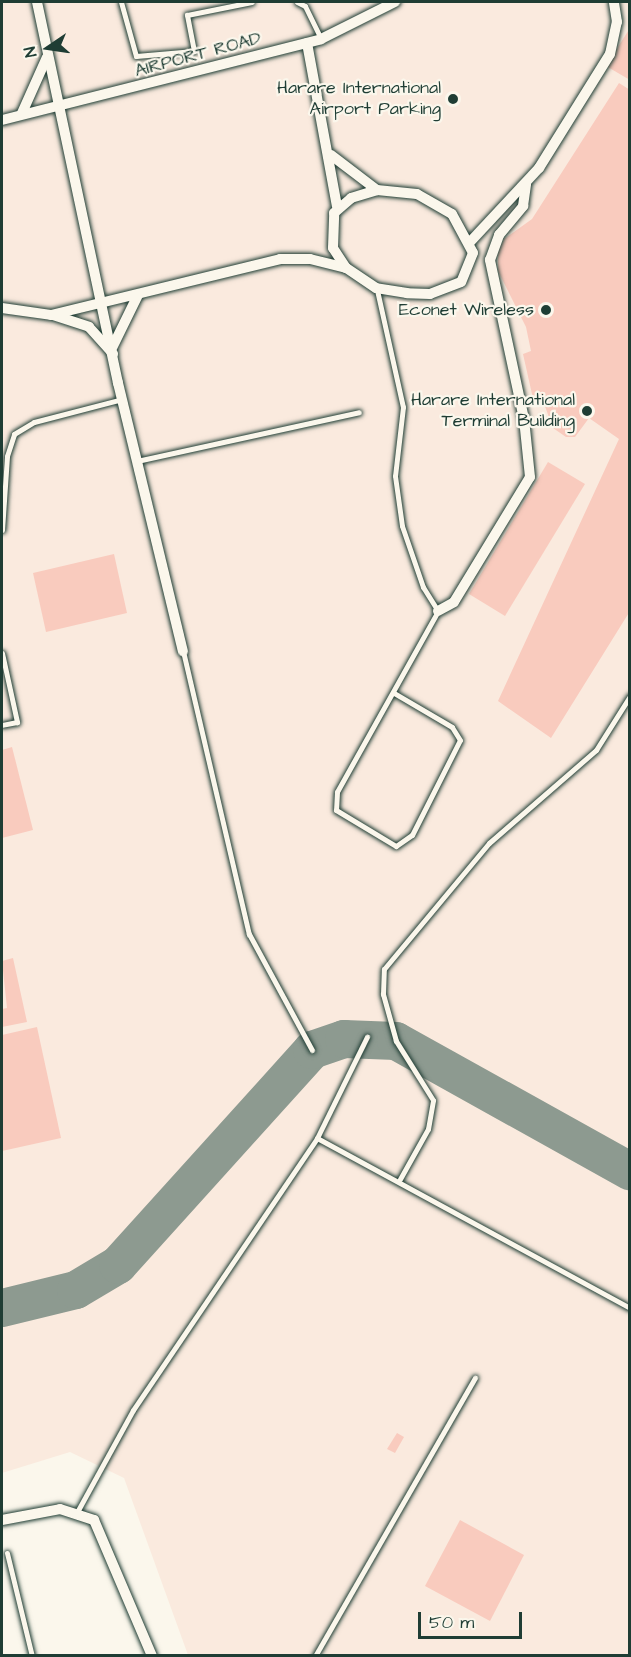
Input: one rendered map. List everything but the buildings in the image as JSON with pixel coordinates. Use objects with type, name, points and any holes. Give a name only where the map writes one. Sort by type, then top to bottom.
[{"type":"street","points":[[37,2],[122,399],[183,651]]},
{"type":"street","name":"AIRPORT ROAD","points":[[2,120],[22,113],[321,39],[393,2]]},
{"type":"street","points":[[471,241],[500,205],[526,184],[610,54],[617,22],[614,2]]},
{"type":"street","points":[[307,43],[331,155],[337,206],[330,231],[346,268]]},
{"type":"street","points":[[22,113],[38,85],[47,53]]},
{"type":"street","points":[[51,315],[280,259],[310,259],[346,268],[376,288],[430,294],[453,288],[472,263],[471,241],[442,206],[417,194],[377,190],[351,175],[331,155]]},
{"type":"street","points":[[438,611],[454,602],[530,477],[524,419],[490,260],[499,235],[523,206],[526,184]]},
{"type":"street","points":[[337,206],[377,190]]},
{"type":"street","points":[[112,351],[138,295]]},
{"type":"street","points":[[2,309],[51,315],[89,327],[112,351]]},
{"type":"street","points":[[2,1520],[60,1509],[77,1512],[94,1520],[104,1535],[152,1656]]},
{"type":"lane","points":[[121,2],[136,56],[194,51],[187,15],[252,2]]},
{"type":"lane","points":[[297,2],[307,4],[321,39]]},
{"type":"lane","points":[[376,288],[404,407],[395,476],[402,526],[423,587],[438,611],[337,792],[336,810],[396,846],[412,835],[460,740],[452,727],[394,693]]},
{"type":"lane","points":[[2,530],[6,456],[14,434],[34,422],[122,399]]},
{"type":"lane","points":[[137,461],[359,412]]},
{"type":"lane","points":[[183,651],[249,934],[312,1050]]},
{"type":"lane","points":[[2,653],[17,722],[2,725]]},
{"type":"lane","points":[[400,1179],[428,1129],[433,1100],[396,1041],[383,994],[384,969],[489,843],[597,750],[630,696]]},
{"type":"lane","points":[[77,1512],[133,1410],[318,1138],[367,1037]]},
{"type":"lane","points":[[318,1138],[400,1179],[630,1308]]},
{"type":"lane","points":[[315,1656],[475,1378]]},
{"type":"lane","points":[[7,1553],[32,1656]]},
{"type":"shaded area","points":[[2,2],[629,2],[629,1655],[188,1655],[124,1478],[70,1452],[2,1473]]},
{"type":"taxiway","points":[[2,1308],[76,1290],[118,1265],[312,1050],[344,1039],[396,1041],[630,1171]]},
{"type":"place","name":"Harare International Airport Parking","points":[[453,99]]},
{"type":"place","name":"Econet Wireless","points":[[546,310]]},
{"type":"place","name":"Harare International Terminal Building","points":[[587,411]]}]
